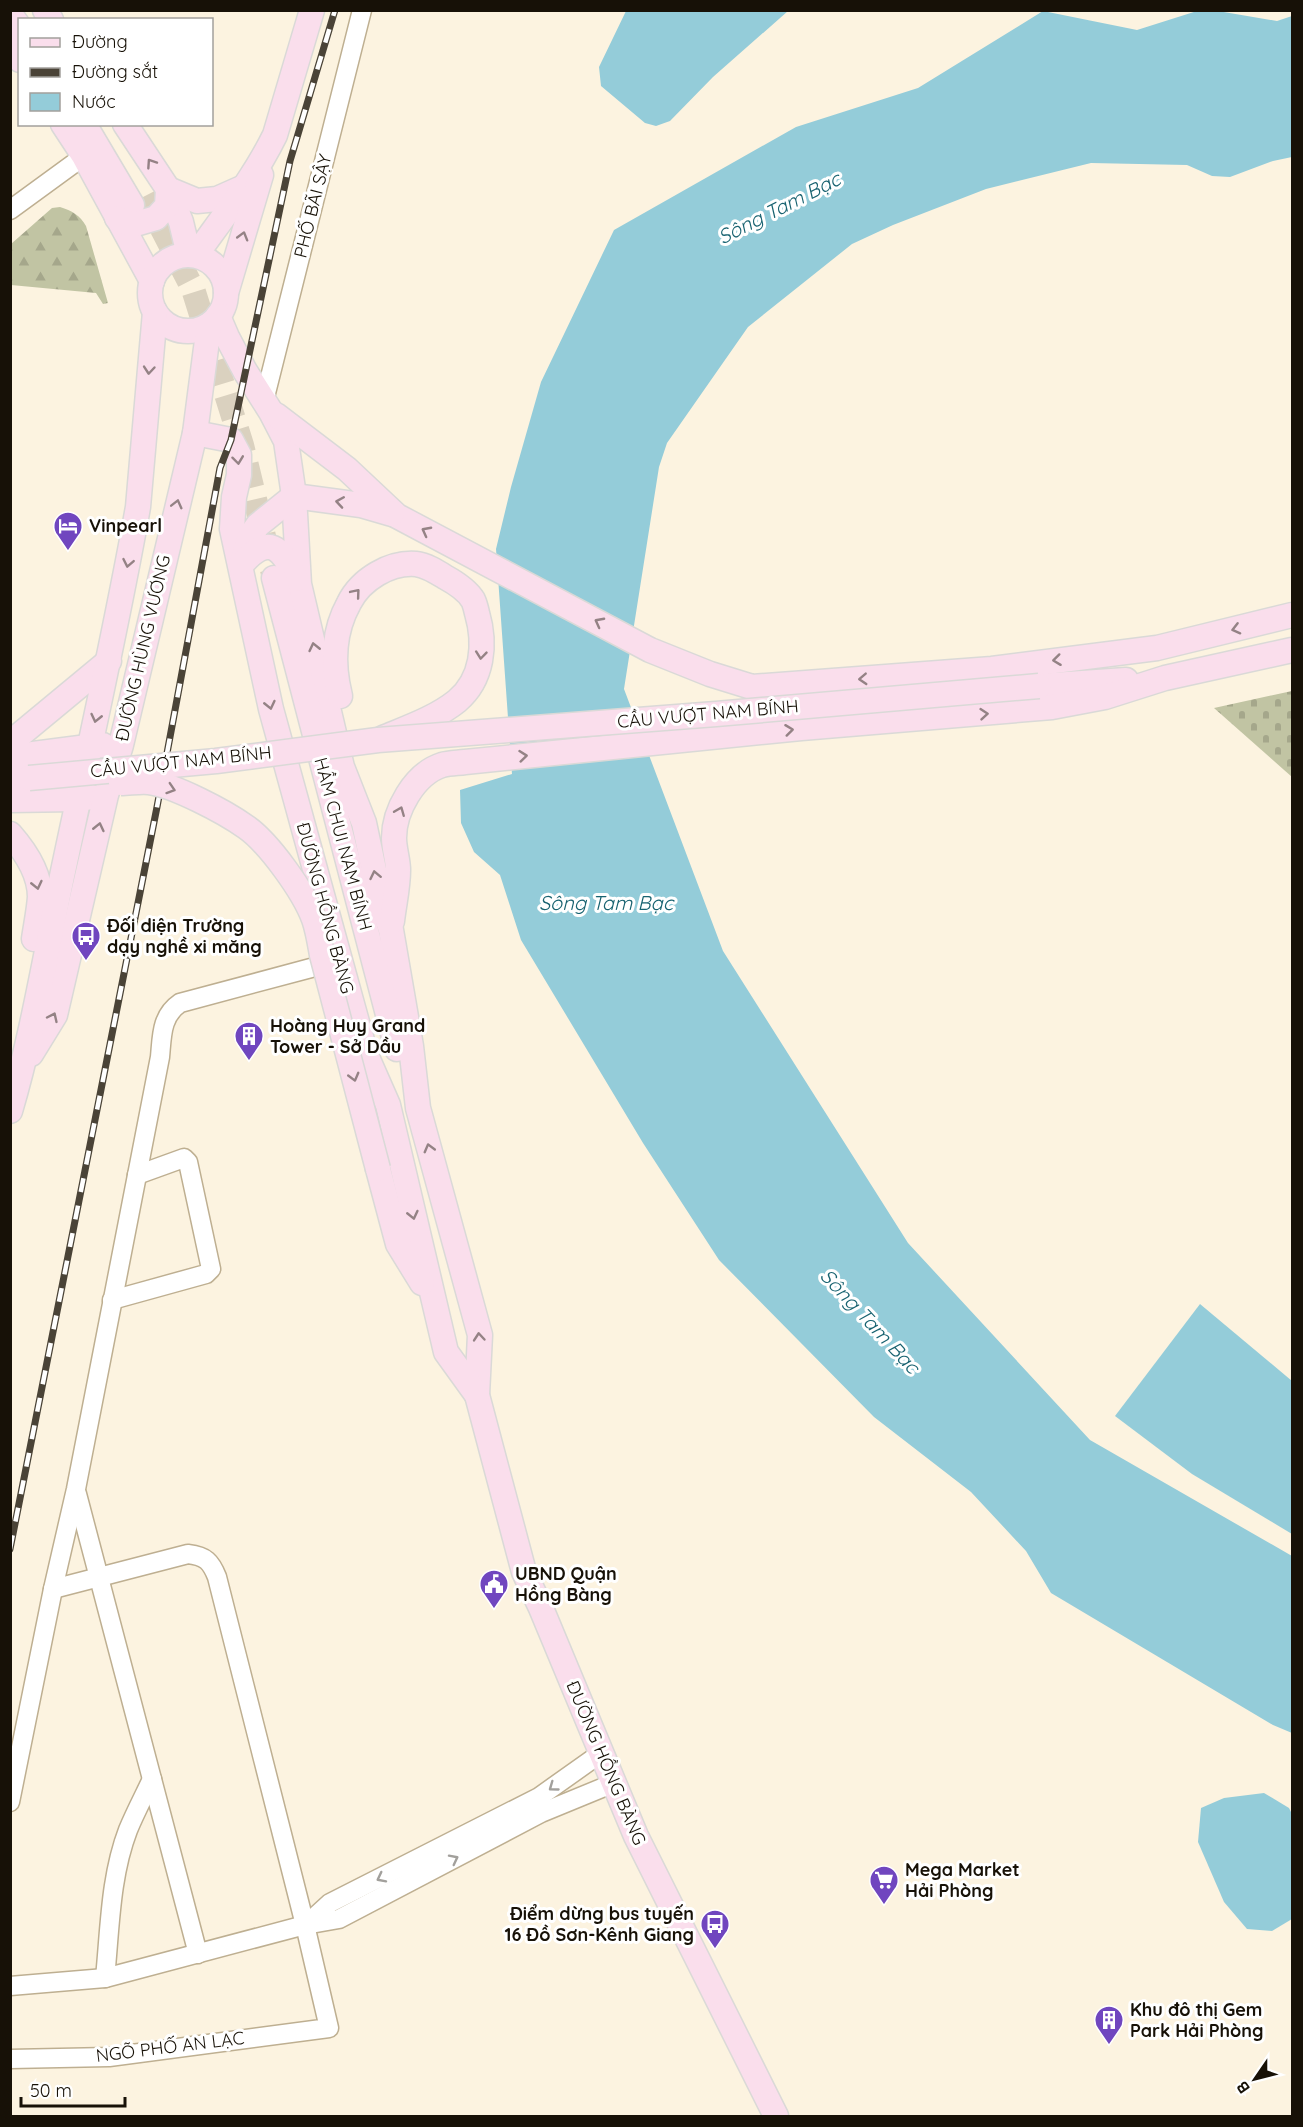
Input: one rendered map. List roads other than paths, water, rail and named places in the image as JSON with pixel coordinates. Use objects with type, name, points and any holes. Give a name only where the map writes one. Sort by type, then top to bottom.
[{"type":"main road","points":[[226,292],[220,273],[205,259],[192,255],[173,257],[164,263],[152,281],[150,292],[155,312],[161,320],[179,330],[190,331],[214,320],[224,305],[268,150],[275,135],[312,10]]},
{"type":"main road","points":[[64,126],[84,156],[132,207]]},
{"type":"main road","points":[[85,126],[132,207],[132,225],[156,218],[167,206],[168,189]]},
{"type":"main road","points":[[98,126],[132,207],[152,281]]},
{"type":"main road","points":[[126,126],[168,189],[192,255]]},
{"type":"main road","points":[[192,255],[268,150]]},
{"type":"main road","points":[[168,189],[196,201],[217,199],[244,186]]},
{"type":"main road","name":"ĐƯỜNG HÙNG VƯƠNG","points":[[10,1111],[23,1067],[78,799],[110,661],[138,507],[155,312]]},
{"type":"main road","name":"ĐƯỜNG HỒNG BÀNG","points":[[214,320],[227,337],[286,441],[294,496],[299,584],[342,767],[364,823],[379,893],[391,930],[411,1046],[418,1108],[480,1335],[477,1395],[524,1572],[542,1608],[642,1847],[776,2116]]},
{"type":"main road","name":"ĐƯỜNG HÙNG VƯƠNG","points":[[23,1067],[56,1015],[106,795],[121,745],[195,432],[214,320]]},
{"type":"main road","points":[[268,407],[347,469],[397,516]]},
{"type":"main road","points":[[195,432],[231,440],[238,455],[239,475],[234,497],[232,529],[241,565]]},
{"type":"main road","points":[[294,496],[361,505],[397,516],[650,650],[710,674],[752,687]]},
{"type":"main road","name":"ĐƯỜNG HỒNG BÀNG","points":[[294,496],[258,525],[250,536],[241,565],[271,709],[366,1055],[388,1105],[446,1352],[477,1395]]},
{"type":"main road","points":[[241,565],[250,554],[259,548],[269,547],[278,550],[286,558],[299,584]]},
{"type":"main road","name":"CẦU VƯỢT NAM BÍNH","points":[[364,823],[357,763],[335,674],[335,651],[343,613],[353,595],[368,581],[392,565],[418,564],[459,585],[473,601],[482,630],[480,667],[470,685],[457,701],[417,724],[378,740]]},
{"type":"main road","name":"HẦM CHUI NAM BÍNH","points":[[388,1105],[381,1053],[267,580],[394,1039],[418,1108]]},
{"type":"main road","points":[[756,734],[731,720],[726,710],[735,695],[752,687],[992,669],[1157,648],[1293,615]]},
{"type":"main road","name":"CẦU VƯỢT NAM BÍNH","points":[[1039,686],[1123,663],[1157,648]]},
{"type":"main road","points":[[391,930],[398,870],[394,841],[395,824],[402,804],[421,779],[440,766],[689,739],[1052,707],[1105,697],[1165,678],[1293,650]]},
{"type":"main road","points":[[10,743],[110,661],[139,668]]},
{"type":"main road","name":"CẦU VƯỢT NAM BÍNH","points":[[20,778],[216,760],[378,740],[1039,686],[1165,678]]},
{"type":"main road","points":[[10,757],[90,746],[121,745]]},
{"type":"main road","points":[[20,778],[76,783],[150,782],[194,798],[246,827],[272,852],[299,891],[314,920],[398,1244],[432,1299]]},
{"type":"main road","points":[[10,800],[78,799],[106,795]]},
{"type":"main road","points":[[10,834],[34,871],[40,896],[33,946],[38,989]]},
{"type":"street","name":"PHỐ BÃI SẬY","points":[[268,407],[362,10]]},
{"type":"street","points":[[10,210],[84,156]]},
{"type":"street","points":[[10,1802],[53,1589],[76,1489],[160,1057],[164,1022],[172,1009],[180,1003],[311,968]]},
{"type":"street","points":[[112,1300],[207,1274],[210,1269],[188,1162],[184,1158],[177,1159],[136,1175]]},
{"type":"street","points":[[76,1489],[198,1954]]},
{"type":"street","points":[[53,1589],[188,1554],[202,1555],[212,1563],[218,1577],[305,1925]]},
{"type":"street","points":[[305,1925],[330,1903],[539,1797],[601,1753]]},
{"type":"street","points":[[105,1978],[113,1891],[119,1860],[128,1831],[152,1779]]},
{"type":"street","points":[[10,1986],[105,1978],[305,1925],[339,1919],[541,1813],[614,1783]]},
{"type":"street","name":"NGÕ PHỐ AN LẠC","points":[[10,2059],[109,2057],[329,2028],[305,1925]]},
{"type":"water","points":[[626,10],[788,11],[713,77],[670,121],[656,126],[645,123],[601,86],[599,67]]},
{"type":"water","name":"Sông Tam Bạc","points":[[1043,11],[1137,30],[1197,11],[1218,11],[1277,21],[1292,16],[1292,157],[1273,161],[1230,177],[1212,176],[1187,165],[1091,163],[986,189],[893,225],[852,244],[748,327],[667,443],[659,467],[624,689],[723,951],[908,1243],[1090,1440],[1292,1556],[1292,1733],[1273,1725],[1051,1593],[1026,1551],[971,1492],[874,1417],[719,1260],[643,1143],[521,940],[500,875],[474,852],[461,823],[460,790],[512,774],[496,549],[541,382],[614,230],[796,127],[918,88]]},
{"type":"water","points":[[1200,1304],[1292,1381],[1292,1534],[1192,1474],[1115,1416]]},
{"type":"water","points":[[1264,1793],[1289,1808],[1292,1814],[1292,1919],[1272,1931],[1247,1929],[1224,1902],[1198,1842],[1201,1808],[1224,1798]]},
{"type":"tunnel","points":[[145,196],[193,289],[242,445],[274,578]]},
{"type":"railway","points":[[10,1549],[157,807],[220,468],[231,440],[290,161],[335,10]]},
{"type":"place","name":"Vinpearl","points":[[68,552]]},
{"type":"place","name":"Đối diện Trường dạy nghề xi măng","points":[[86,962]]},
{"type":"place","name":"Hoàng Huy Grand Tower - Sở Dầu","points":[[249,1062]]},
{"type":"place","name":"UBND Quận Hồng Bàng","points":[[494,1610]]},
{"type":"place","name":"Mega Market Hải Phòng","points":[[884,1906]]},
{"type":"place","name":"Điểm dừng bus tuyến 16 Đồ Sơn-Kênh Giang","points":[[715,1950]]},
{"type":"place","name":"Khu đô thị Gem Park Hải Phòng","points":[[1109,2046]]}]
